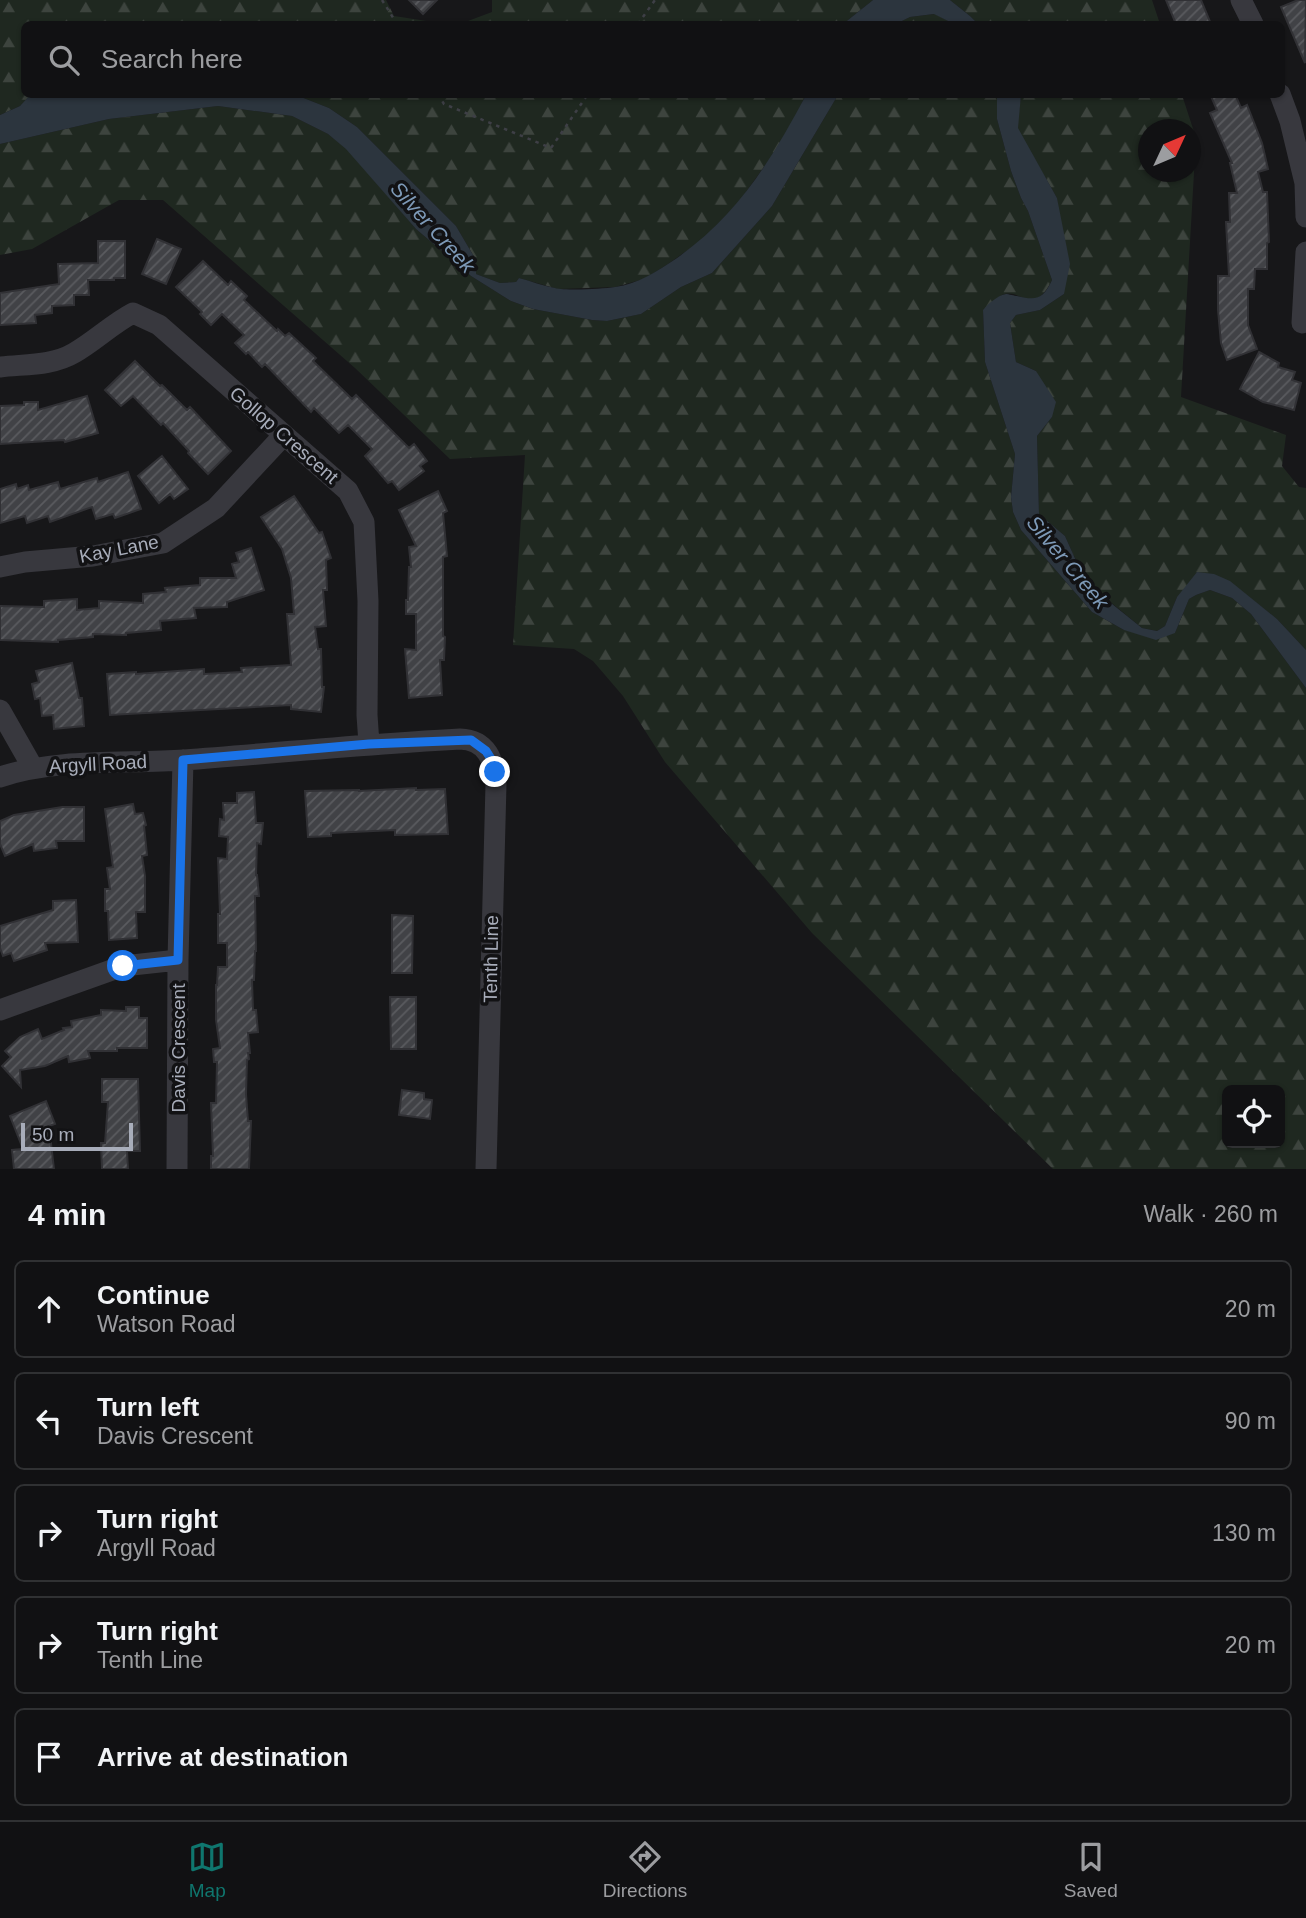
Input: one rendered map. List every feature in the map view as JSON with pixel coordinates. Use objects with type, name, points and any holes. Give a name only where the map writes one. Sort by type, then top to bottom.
[{"type":"street","points":[[1241,0],[1252,21]]},
{"type":"street","points":[[1281,98],[1305,183],[1306,217]]},
{"type":"street","points":[[1302,323],[1306,252]]},
{"type":"street","name":"Gollop Crescent","points":[[0,367],[51,362],[74,354],[117,321],[133,313],[159,325],[348,491],[364,522],[368,601],[369,744]]},
{"type":"street","name":"Kay Lane","points":[[0,567],[24,562],[93,556],[163,543],[216,508],[283,436]]},
{"type":"street","points":[[0,710],[33,768]]},
{"type":"street","name":"Argyll Road","points":[[0,777],[33,768],[183,760],[369,744],[471,740],[486,751]]},
{"type":"street","name":"Tenth Line","points":[[486,751],[493,762],[496,784],[486,1169]]},
{"type":"street","name":"Davis Crescent","points":[[177,1169],[183,760]]},
{"type":"street","points":[[0,1010],[123,966],[178,960]]},
{"type":"path","points":[[382,0],[395,21]]},
{"type":"path","points":[[640,21],[655,0]]},
{"type":"path","points":[[440,98],[444,104],[551,148],[585,98]]},
{"type":"green space","points":[[0,0],[386,0],[394,16],[426,21],[21,21],[21,98],[28,98],[20,106],[0,115]]},
{"type":"green space","points":[[492,0],[873,0],[847,21],[468,21],[492,12]]},
{"type":"green space","points":[[950,0],[1152,0],[1159,21],[975,21]]},
{"type":"green space","points":[[935,14],[948,21],[902,21],[910,17]]},
{"type":"green space","points":[[304,98],[804,98],[781,143],[738,203],[702,240],[644,279],[615,287],[558,289],[519,278],[516,282],[500,283],[476,274],[476,260],[456,226],[357,127],[329,108]]},
{"type":"green space","points":[[836,98],[997,98],[997,119],[1011,171],[1052,280],[1039,297],[1027,299],[1002,295],[983,310],[985,362],[1015,454],[1011,497],[1013,512],[1021,530],[1092,612],[1124,630],[1175,633],[1189,599],[1210,590],[1232,598],[1251,614],[1306,688],[1306,1169],[1053,1169],[812,933],[665,762],[623,696],[593,661],[574,649],[513,645],[525,455],[450,459],[355,368],[163,200],[119,200],[32,249],[0,255],[0,144],[109,119],[218,106],[292,116],[328,134],[347,149],[416,229],[471,276],[511,301],[533,309],[607,321],[641,314],[681,287],[712,273],[772,206]]},
{"type":"green space","points":[[1021,98],[1183,98],[1190,119],[1138,119],[1138,182],[1193,182],[1181,397],[1286,435],[1282,466],[1299,487],[1306,488],[1306,650],[1277,619],[1230,582],[1177,597],[1165,626],[1157,631],[1142,628],[1086,582],[1065,536],[1039,514],[1037,436],[1052,417],[1036,371],[1016,362],[1010,323],[1016,315],[1040,310],[1064,294],[1057,198],[1017,128]]},
{"type":"water","points":[[873,0],[950,0],[975,21],[948,21],[934,14],[910,17],[902,21],[847,21]]},
{"type":"water","name":"Silver Creek","points":[[27,98],[304,98],[329,108],[357,127],[456,226],[476,260],[476,274],[500,283],[516,282],[519,278],[560,289],[576,290],[609,288],[632,283],[677,258],[718,223],[752,184],[804,98],[836,98],[772,206],[712,273],[681,287],[641,314],[607,321],[533,309],[511,301],[471,276],[416,229],[346,149],[328,134],[292,116],[218,106],[109,119],[0,144],[0,115],[20,106]]},
{"type":"water","name":"Silver Creek","points":[[997,98],[1021,98],[1018,128],[1057,198],[1070,264],[1064,294],[1040,310],[1016,315],[1010,323],[1016,362],[1036,371],[1056,402],[1052,417],[1037,436],[1039,514],[1065,536],[1086,583],[1142,628],[1157,631],[1165,626],[1177,597],[1197,572],[1214,574],[1230,581],[1277,619],[1306,650],[1306,688],[1251,614],[1232,598],[1210,590],[1196,595],[1189,599],[1175,633],[1156,640],[1124,630],[1092,612],[1021,530],[1013,512],[1011,497],[1015,454],[985,362],[983,310],[1006,294],[1039,297],[1052,280],[1011,171],[997,119]]},
{"type":"building","points":[[409,0],[437,0],[423,14]]},
{"type":"building","points":[[1166,0],[1201,0],[1210,21],[1175,21]]},
{"type":"building","points":[[1298,0],[1306,0],[1305,63],[1281,7]]},
{"type":"building","points":[[1212,98],[1237,98],[1241,108],[1247,105],[1262,143],[1268,169],[1258,172],[1263,192],[1267,192],[1267,269],[1255,269],[1254,289],[1248,289],[1248,325],[1257,349],[1227,360],[1221,343],[1218,276],[1229,276],[1226,222],[1230,222],[1229,193],[1237,193],[1232,163],[1210,113],[1217,110]]},
{"type":"building","points":[[157,239],[181,249],[166,284],[142,274]]},
{"type":"building","points":[[98,241],[125,241],[125,278],[88,280],[89,295],[74,295],[74,305],[52,306],[52,313],[35,315],[36,323],[0,325],[0,293],[59,284],[58,264],[98,263]]},
{"type":"building","points":[[203,261],[228,285],[231,281],[247,296],[244,300],[277,331],[278,329],[285,336],[289,333],[316,358],[313,361],[352,399],[356,395],[409,448],[414,444],[427,461],[420,466],[424,471],[399,490],[392,481],[388,483],[365,456],[372,449],[348,425],[339,433],[314,408],[311,412],[265,364],[262,367],[235,343],[244,335],[222,314],[211,325],[200,314],[202,312],[176,287]]},
{"type":"building","points":[[1259,352],[1279,363],[1278,367],[1295,372],[1292,380],[1301,383],[1294,410],[1263,402],[1240,389]]},
{"type":"building","points":[[135,361],[187,410],[190,407],[231,451],[208,474],[163,423],[161,425],[133,396],[121,406],[105,390]]},
{"type":"building","points":[[87,396],[98,433],[65,442],[0,444],[0,406],[38,402],[38,410]]},
{"type":"building","points":[[162,456],[188,489],[174,499],[170,494],[159,503],[138,476]]},
{"type":"building","points":[[128,472],[141,509],[115,518],[113,514],[96,519],[92,507],[50,522],[48,516],[27,523],[25,516],[0,523],[0,489],[16,484],[17,489],[28,485],[29,490],[58,482],[60,489],[97,478],[98,482]]},
{"type":"building","points":[[438,491],[447,511],[443,513],[447,556],[443,557],[445,637],[444,660],[440,660],[442,695],[409,698],[405,649],[416,650],[416,614],[406,614],[406,600],[411,567],[409,547],[416,546],[399,510]]},
{"type":"building","points":[[294,496],[319,533],[322,532],[331,558],[326,560],[327,590],[323,590],[326,626],[315,627],[318,649],[321,649],[324,687],[321,712],[291,709],[291,705],[110,715],[107,674],[204,669],[204,674],[242,672],[241,668],[291,665],[287,614],[294,614],[291,578],[282,549],[261,517]]},
{"type":"building","points":[[251,548],[264,590],[227,602],[227,607],[194,608],[196,618],[160,621],[161,630],[126,635],[93,634],[93,637],[58,642],[0,640],[0,606],[44,607],[44,601],[77,599],[77,610],[99,608],[99,601],[143,603],[143,594],[166,592],[165,588],[200,585],[200,578],[236,578],[232,564],[239,562],[236,553]]},
{"type":"building","points":[[72,663],[79,698],[82,698],[84,726],[54,729],[53,715],[42,716],[40,698],[35,699],[32,684],[39,682],[36,671]]},
{"type":"building","points":[[445,789],[448,834],[395,835],[395,830],[331,833],[331,836],[308,837],[305,791]]},
{"type":"building","points":[[254,792],[256,823],[263,823],[261,844],[257,843],[256,875],[259,896],[255,896],[256,951],[252,980],[253,1010],[256,1010],[258,1032],[248,1033],[250,1053],[247,1060],[246,1094],[248,1121],[251,1121],[249,1169],[211,1169],[211,1103],[216,1103],[217,1062],[214,1062],[213,1049],[220,1048],[216,1020],[216,985],[218,967],[227,967],[227,943],[218,943],[218,858],[227,859],[228,837],[219,836],[220,819],[224,820],[223,803],[237,803],[237,793]]},
{"type":"building","points":[[133,804],[135,814],[143,813],[146,825],[147,855],[142,856],[145,912],[136,912],[137,938],[109,940],[105,889],[110,889],[107,868],[113,867],[105,809]]},
{"type":"building","points":[[62,807],[84,807],[84,841],[56,841],[57,848],[34,851],[33,844],[5,856],[0,844],[0,821],[14,815]]},
{"type":"building","points":[[76,900],[78,942],[45,943],[47,950],[14,961],[11,953],[3,956],[0,948],[0,926],[53,910],[53,901]]},
{"type":"building","points":[[392,915],[413,916],[412,973],[392,973]]},
{"type":"building","points":[[390,997],[416,997],[416,1049],[391,1049]]},
{"type":"building","points":[[126,1007],[139,1007],[139,1018],[147,1018],[147,1048],[88,1051],[90,1058],[69,1062],[68,1056],[45,1066],[20,1070],[21,1087],[2,1066],[11,1057],[5,1051],[20,1037],[38,1029],[42,1039],[64,1030],[63,1028],[72,1027],[71,1021],[101,1015],[101,1010],[126,1011]]},
{"type":"building","points":[[102,1079],[138,1079],[140,1151],[127,1151],[128,1169],[102,1169],[101,1143],[105,1143],[108,1102],[102,1102]]},
{"type":"building","points":[[402,1090],[424,1093],[424,1099],[432,1100],[430,1119],[399,1115]]},
{"type":"building","points":[[46,1101],[55,1124],[49,1126],[54,1169],[14,1169],[12,1150],[23,1149],[10,1116]]},
{"type":"route","points":[[123,966],[178,960],[183,760],[369,744],[471,740],[486,751],[493,762],[495,772]]}]
